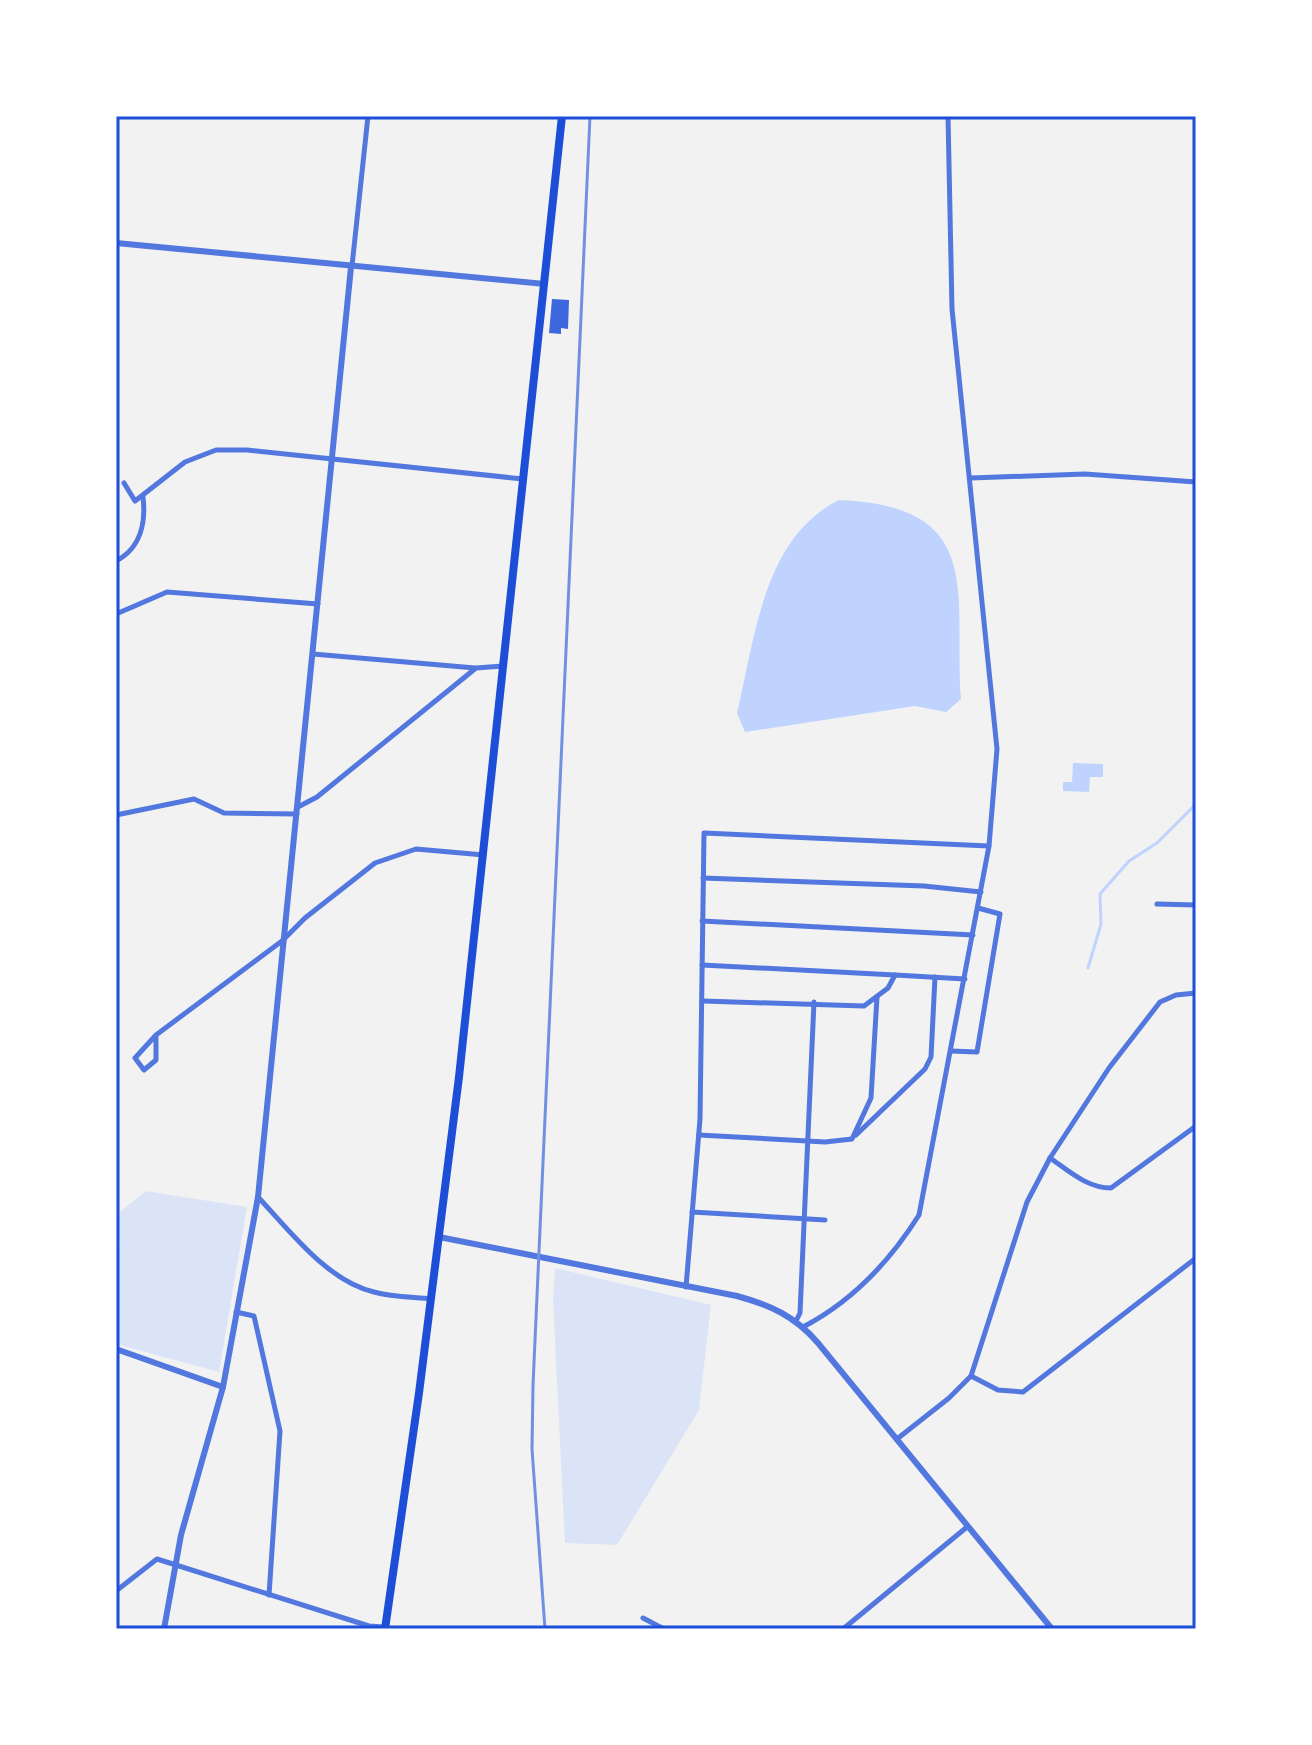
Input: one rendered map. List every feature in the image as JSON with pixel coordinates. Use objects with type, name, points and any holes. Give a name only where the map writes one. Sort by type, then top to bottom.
[{"type":"main road","points":[[385,1628],[432,1299],[484,855],[490,769],[562,116]]},
{"type":"street","points":[[164,1629],[175,1566],[223,1387],[258,1197],[368,116]]},
{"type":"street","points":[[803,1327],[838,1306],[856,1290],[892,1252],[919,1215],[989,846],[997,731],[952,309],[948,116]]},
{"type":"street","points":[[116,243],[545,284]]},
{"type":"street","points":[[124,483],[135,501],[185,462],[216,450],[333,457],[523,479]]},
{"type":"street","points":[[971,478],[1085,474],[1196,482]]},
{"type":"street","points":[[116,561],[135,543],[144,526],[143,497]]},
{"type":"street","points":[[116,614],[167,592],[318,604]]},
{"type":"street","points":[[313,654],[476,668],[503,666]]},
{"type":"street","points":[[116,815],[194,799],[224,813],[298,810],[476,668]]},
{"type":"street","points":[[686,1287],[699,1135],[704,833],[989,846]]},
{"type":"street","points":[[156,1035],[156,1060],[144,1070],[135,1058],[156,1035],[282,941],[305,918],[371,866],[397,853],[439,849],[484,855]]},
{"type":"street","points":[[703,878],[924,886],[981,892]]},
{"type":"street","points":[[1157,904],[1196,905]]},
{"type":"street","points":[[951,1051],[977,1052],[1000,914],[978,908]]},
{"type":"street","points":[[702,921],[973,935]]},
{"type":"street","points":[[702,965],[965,979]]},
{"type":"street","points":[[703,1001],[814,1002],[864,1006],[888,988],[895,975]]},
{"type":"street","points":[[699,1135],[847,1142],[852,1139],[925,1069],[931,1057],[935,977]]},
{"type":"street","points":[[897,1439],[949,1398],[971,1376],[1027,1202],[1050,1158],[1109,1068],[1153,1009],[1166,999],[1196,993]]},
{"type":"street","points":[[852,1139],[871,1098],[877,997]]},
{"type":"street","points":[[796,1321],[800,1313],[806,1217],[814,1002]]},
{"type":"street","points":[[1050,1158],[1097,1188],[1111,1188],[1196,1126]]},
{"type":"street","points":[[258,1197],[315,1255],[347,1280],[373,1292],[432,1299]]},
{"type":"street","points":[[692,1212],[825,1220]]},
{"type":"street","points":[[439,1237],[764,1303],[796,1321],[1052,1629]]},
{"type":"street","points":[[971,1376],[998,1390],[1023,1392],[1196,1258]]},
{"type":"street","points":[[236,1312],[254,1316],[280,1431],[269,1595]]},
{"type":"street","points":[[116,1349],[223,1387]]},
{"type":"street","points":[[843,1629],[967,1527]]},
{"type":"street","points":[[116,1591],[157,1559],[385,1628]]},
{"type":"street","points":[[643,1618],[664,1629]]},
{"type":"shaded area","points":[[146,1191],[247,1207],[219,1372],[116,1344],[116,1251],[121,1247],[116,1241],[116,1215]]},
{"type":"shaded area","points":[[555,1268],[711,1305],[699,1410],[617,1545],[565,1543],[553,1300]]},
{"type":"water","points":[[839,500],[886,506],[919,518],[940,537],[952,561],[958,590],[961,699],[946,712],[915,706],[745,732],[737,713],[766,593],[778,564],[794,539],[814,517]]},
{"type":"water","points":[[1073,763],[1103,764],[1103,777],[1090,777],[1089,792],[1063,791],[1063,782],[1072,782]]},
{"type":"building","points":[[552,299],[569,300],[568,329],[561,328],[561,334],[549,333]]},
{"type":"waterway","points":[[1088,968],[1101,924],[1100,894],[1129,861],[1157,843],[1196,804]]},
{"type":"railway","points":[[545,1629],[532,1449],[533,1385],[590,116]]}]
